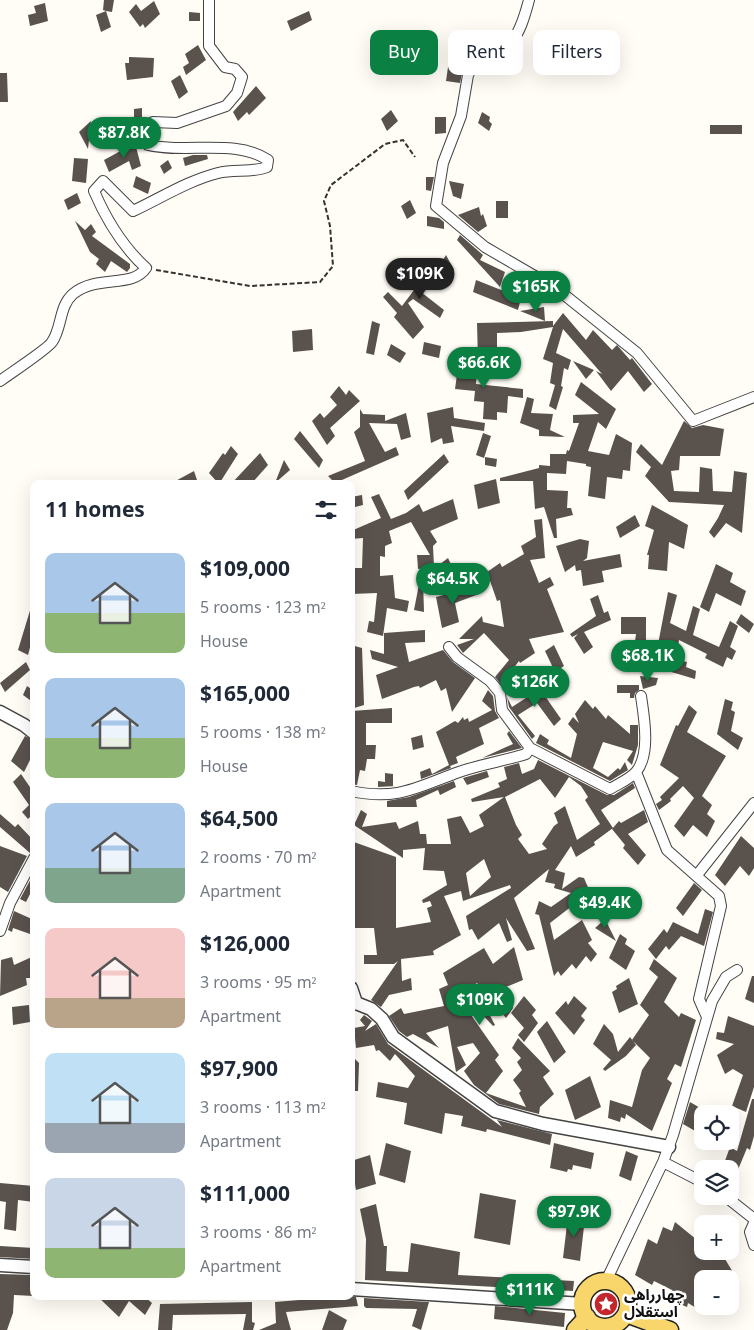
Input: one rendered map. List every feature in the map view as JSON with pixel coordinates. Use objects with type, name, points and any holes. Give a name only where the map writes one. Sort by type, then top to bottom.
[{"type":"main road","points":[[575,1330],[584,1311],[584,1297],[592,1286],[606,1281],[619,1286],[628,1298],[623,1318]]},
{"type":"main road","points":[[584,1311],[599,1326],[607,1327],[623,1318],[670,1330]]},
{"type":"main road","points":[[623,1318],[637,1330]]},
{"type":"street","points":[[0,381],[52,343],[60,316],[73,294],[96,282],[128,280],[141,276],[146,268],[130,253],[101,207],[94,191],[103,181],[133,211],[153,202],[172,190],[218,173],[267,167],[268,160],[260,154],[220,147],[164,149],[148,145],[147,133],[153,122],[177,123],[226,106],[237,93],[242,77],[235,69],[225,67],[209,46],[209,0]]},
{"type":"street","points":[[529,0],[524,19],[508,49],[492,58],[474,64],[468,75],[462,116],[443,163],[436,206],[485,247],[557,289],[637,353],[693,421],[754,397]]},
{"type":"street","points":[[449,647],[458,657],[490,681],[500,694],[502,710],[530,748],[610,789],[636,772],[643,757],[641,696]]},
{"type":"street","points":[[0,712],[30,731]]},
{"type":"street","points":[[355,791],[389,795],[413,791],[460,772],[526,754],[530,748]]},
{"type":"street","points":[[636,772],[667,850],[719,896],[721,906],[698,999],[707,1016]]},
{"type":"street","points":[[697,875],[754,803]]},
{"type":"street","points":[[0,932],[10,903],[30,866]]},
{"type":"street","points":[[606,1281],[669,1147],[712,1001],[726,977],[737,970]]},
{"type":"street","points":[[355,1004],[371,1009],[382,1020],[393,1038],[496,1110],[543,1124],[669,1147]]},
{"type":"street","points":[[663,1162],[694,1178]]},
{"type":"street","points":[[737,1205],[754,1218]]},
{"type":"street","points":[[754,1223],[750,1232],[754,1245]]},
{"type":"street","points":[[0,1265],[30,1267]]},
{"type":"street","points":[[355,1289],[584,1311]]},
{"type":"path","points":[[146,268],[250,286],[320,282],[333,266],[330,226],[324,201],[331,185],[385,144],[403,140],[415,157]]},
{"type":"building","points":[[104,0],[114,0],[112,12],[103,10]]},
{"type":"building","points":[[154,1],[160,14],[145,28],[143,24],[140,27],[129,12],[136,4],[141,11]]},
{"type":"building","points":[[45,3],[48,21],[30,26],[28,15],[36,13],[34,6]]},
{"type":"building","points":[[106,11],[111,27],[101,32],[96,15]]},
{"type":"building","points":[[309,11],[312,20],[291,31],[287,21]]},
{"type":"building","points":[[189,12],[200,13],[200,21],[189,21]]},
{"type":"building","points":[[198,45],[206,60],[186,75],[183,67],[189,63],[185,54]]},
{"type":"building","points":[[129,57],[154,58],[153,77],[127,80],[125,63],[129,63]]},
{"type":"building","points":[[448,67],[448,75],[462,75],[460,83],[446,81]]},
{"type":"building","points":[[0,73],[7,73],[8,102],[0,102]]},
{"type":"building","points":[[180,75],[188,92],[179,99],[171,81]]},
{"type":"building","points":[[256,86],[266,98],[249,115],[247,112],[238,121],[233,112]]},
{"type":"building","points":[[142,108],[142,118],[134,118],[134,109]]},
{"type":"building","points":[[391,110],[398,121],[387,131],[381,119]]},
{"type":"building","points":[[482,112],[490,117],[489,121],[492,124],[489,131],[478,123]]},
{"type":"building","points":[[435,117],[446,117],[446,133],[435,134]]},
{"type":"building","points":[[91,121],[88,149],[79,132]]},
{"type":"building","points":[[710,125],[742,125],[742,134],[710,134]]},
{"type":"building","points":[[135,143],[141,166],[132,170],[129,161],[109,172],[104,160]]},
{"type":"building","points":[[193,155],[207,155],[208,159],[185,166],[183,158]]},
{"type":"building","points":[[74,158],[88,159],[86,183],[72,181]]},
{"type":"building","points":[[168,160],[172,168],[164,174],[160,166]]},
{"type":"building","points":[[136,176],[151,183],[148,194],[133,187]]},
{"type":"building","points":[[426,177],[434,177],[431,191],[426,190]]},
{"type":"building","points":[[449,181],[464,184],[461,199],[453,196]]},
{"type":"building","points":[[77,193],[81,203],[68,210],[64,200]]},
{"type":"building","points":[[410,200],[416,213],[407,219],[401,206]]},
{"type":"building","points":[[496,201],[508,201],[508,218],[496,218]]},
{"type":"building","points":[[479,207],[481,216],[483,214],[487,226],[478,232],[458,215]]},
{"type":"building","points":[[427,216],[439,218],[444,222],[444,229],[427,226]]},
{"type":"building","points":[[75,221],[85,230],[91,224],[96,232],[92,236],[130,264],[127,272],[111,261],[105,272],[96,264],[99,259],[90,252]]},
{"type":"building","points":[[460,235],[483,255],[480,260],[505,272],[500,287],[457,240]]},
{"type":"building","points":[[446,255],[454,270],[447,276],[445,273],[421,292],[444,310],[440,318],[413,299],[408,303],[424,327],[413,339],[394,317],[397,313],[383,297],[388,292],[402,306],[420,282],[418,279],[441,261],[441,263]]},
{"type":"building","points":[[476,280],[521,298],[518,310],[473,292]]},
{"type":"building","points":[[544,307],[545,321],[520,311]]},
{"type":"building","points":[[563,313],[586,340],[593,330],[612,350],[617,345],[630,360],[632,358],[652,384],[644,392],[628,371],[611,391],[596,371],[602,374],[563,329],[556,353],[571,360],[568,370],[564,368],[561,386],[563,387],[556,410],[549,406],[555,385],[550,383],[553,363],[543,359],[553,327],[521,332],[497,333],[497,361],[478,361],[477,323],[553,321],[553,326]]},
{"type":"building","points":[[372,321],[380,324],[374,355],[366,353]]},
{"type":"building","points":[[312,329],[313,350],[293,352],[292,331]]},
{"type":"building","points":[[424,342],[441,346],[439,358],[422,354]]},
{"type":"building","points":[[391,344],[406,353],[400,363],[387,355]]},
{"type":"building","points":[[460,353],[478,359],[476,384],[523,389],[523,398],[508,396],[507,413],[497,412],[497,420],[483,419],[484,402],[474,401],[475,391],[455,389]]},
{"type":"building","points":[[573,361],[594,370],[586,379]]},
{"type":"building","points":[[581,382],[616,409],[606,429],[598,422],[588,451],[609,455],[616,434],[632,443],[630,471],[623,470],[622,479],[607,477],[605,499],[588,496],[591,467],[586,466],[586,464],[567,461],[566,474],[547,473],[547,490],[568,491],[567,508],[571,508],[573,515],[556,519],[557,538],[554,538],[544,507],[535,509],[533,481],[500,481],[500,478],[539,468],[539,465],[550,466],[550,454],[566,454],[567,450],[569,451],[579,423],[573,423],[573,415],[599,414],[575,395]]},
{"type":"building","points":[[339,386],[346,395],[349,390],[360,401],[330,428],[335,436],[327,445],[312,421],[320,413],[324,418],[337,405],[330,397]]},
{"type":"building","points":[[527,397],[534,399],[531,413],[553,414],[550,430],[565,437],[539,436],[539,430],[520,423]]},
{"type":"building","points":[[453,407],[454,418],[485,423],[484,431],[451,426],[454,442],[443,444],[442,438],[431,443],[427,413]]},
{"type":"building","points":[[360,409],[363,414],[385,415],[385,421],[406,413],[411,437],[401,440],[397,424],[369,423],[385,452],[396,447],[399,455],[342,480],[332,480],[328,476],[365,461],[354,432],[360,427]]},
{"type":"building","points":[[684,421],[692,428],[703,425],[724,429],[720,456],[680,456],[679,470],[671,471],[674,491],[699,492],[700,467],[712,469],[713,491],[732,492],[734,471],[747,473],[742,533],[726,523],[714,538],[709,532],[724,505],[669,502],[645,476],[651,467],[636,452],[641,444],[662,465]]},
{"type":"building","points":[[300,431],[323,460],[319,468],[294,439]]},
{"type":"building","points":[[483,433],[491,436],[484,458],[476,455]]},
{"type":"building","points":[[231,446],[238,454],[222,480],[215,480],[209,473],[223,453],[225,455]]},
{"type":"building","points":[[260,453],[268,465],[255,480],[235,480]]},
{"type":"building","points":[[444,454],[449,462],[408,500],[404,491]]},
{"type":"building","points":[[485,457],[497,459],[496,467],[485,465]]},
{"type":"building","points":[[284,460],[290,470],[276,480]]},
{"type":"building","points":[[194,471],[197,480],[177,480]]},
{"type":"building","points":[[496,479],[500,503],[478,509],[474,485]]},
{"type":"building","points":[[379,494],[391,519],[406,513],[419,504],[423,512],[453,499],[458,519],[430,531],[437,542],[433,546],[434,567],[418,569],[417,555],[430,555],[411,522],[389,531],[392,543],[385,546],[385,557],[380,556],[380,576],[393,575],[395,598],[409,601],[407,612],[387,608],[383,636],[367,632],[369,621],[374,622],[377,593],[355,594],[355,568],[362,568],[363,538],[355,539],[355,529],[381,518],[371,497]]},
{"type":"building","points":[[362,495],[363,505],[355,507],[355,496]]},
{"type":"building","points":[[652,505],[688,525],[684,549],[669,542],[667,571],[648,569],[649,555],[647,555],[654,530],[645,526]]},
{"type":"building","points":[[635,515],[640,526],[620,538],[616,527]]},
{"type":"building","points":[[542,519],[545,558],[530,560],[539,583],[550,577],[554,585],[547,589],[564,632],[529,639],[535,653],[520,663],[519,661],[503,682],[509,691],[507,693],[495,677],[509,660],[484,633],[463,653],[457,645],[474,639],[459,639],[482,616],[483,622],[504,627],[500,600],[497,601],[487,572],[500,563],[502,567],[524,554],[521,546],[536,537],[534,520]]},
{"type":"building","points":[[580,539],[589,541],[587,558],[583,561],[620,554],[622,567],[602,571],[604,582],[583,586],[581,570],[576,571],[575,565],[565,572],[556,546]]},
{"type":"building","points":[[448,558],[457,577],[435,594],[431,571]]},
{"type":"building","points":[[716,564],[733,573],[730,582],[746,591],[741,606],[716,593],[709,612],[700,607]]},
{"type":"building","points":[[420,579],[423,580],[424,612],[414,610]]},
{"type":"building","points":[[477,586],[479,594],[455,603],[459,622],[442,628],[436,597]]},
{"type":"building","points":[[668,592],[677,595],[670,623],[686,631],[693,606],[700,609],[693,635],[719,647],[730,621],[738,626],[730,647],[736,651],[732,660],[727,657],[723,667],[705,658],[707,654],[679,640],[676,659],[687,662],[686,667],[696,671],[695,679],[651,666],[664,662],[655,660]]},
{"type":"building","points":[[598,595],[604,613],[608,611],[611,620],[584,632],[593,647],[584,654],[574,638],[578,634],[572,637],[570,634],[596,616],[590,599]]},
{"type":"building","points":[[30,611],[30,648],[28,655],[18,650]]},
{"type":"building","points":[[741,614],[754,624],[749,633],[736,623]]},
{"type":"building","points":[[621,617],[646,617],[646,658],[633,656],[636,634],[621,634]]},
{"type":"building","points":[[425,630],[425,642],[405,643],[409,662],[443,650],[453,662],[475,678],[452,712],[446,688],[441,691],[436,680],[420,688],[419,686],[414,687],[382,699],[376,675],[398,667],[372,659],[370,650],[384,654],[384,633]]},
{"type":"building","points":[[554,645],[564,666],[555,672],[545,651]]},
{"type":"building","points":[[355,646],[362,648],[364,705],[355,708]]},
{"type":"building","points":[[26,662],[30,670],[5,692],[0,683]]},
{"type":"building","points":[[640,676],[658,678],[656,685],[643,689]]},
{"type":"building","points":[[617,685],[639,685],[639,690],[635,693],[634,698],[630,698],[630,693],[617,693]]},
{"type":"building","points":[[27,686],[30,688],[30,700],[23,695]]},
{"type":"building","points":[[538,686],[561,719],[554,726],[537,703],[518,715],[535,736],[532,739],[509,707],[507,697],[512,707],[526,698],[525,694]]},
{"type":"building","points":[[488,690],[493,696],[495,711],[499,718],[479,728],[484,744],[456,757],[458,763],[450,766],[451,768],[421,779],[420,772],[430,768],[432,774],[449,765],[436,732],[455,721],[458,723],[463,717],[464,720],[468,718],[469,722],[492,710],[482,701]]},
{"type":"building","points":[[725,699],[733,702],[731,710],[735,712],[731,731],[743,738],[738,750],[717,734]]},
{"type":"building","points":[[585,700],[593,709],[595,706],[606,719],[608,715],[630,734],[630,725],[638,725],[638,745],[632,765],[627,760],[633,751],[603,742],[593,768],[608,777],[618,768],[620,770],[625,762],[628,770],[610,781],[536,743],[540,734],[549,740],[547,744],[571,758],[577,734],[568,724],[573,717],[579,723],[575,714]]},
{"type":"building","points":[[689,705],[697,712],[687,732],[726,756],[702,796],[712,805],[707,814],[715,821],[707,837],[693,825],[684,837],[674,826],[694,798],[683,786],[670,799],[671,801],[659,810],[656,804],[662,800],[660,797],[679,778],[660,765],[676,725],[678,726]]},
{"type":"building","points":[[392,708],[392,723],[366,723],[366,745],[376,745],[375,759],[367,759],[365,771],[360,770],[357,785],[355,785],[355,711]]},
{"type":"building","points":[[509,731],[522,748],[482,758],[513,744],[507,734]]},
{"type":"building","points":[[422,735],[424,747],[413,750],[411,738]]},
{"type":"building","points":[[25,736],[30,739],[30,760],[24,772],[11,761]]},
{"type":"building","points":[[538,760],[607,795],[614,795],[633,783],[635,788],[601,810],[613,828],[594,842],[595,845],[576,857],[571,846],[555,870],[565,873],[562,889],[579,877],[584,878],[590,892],[550,923],[554,940],[582,920],[592,940],[588,943],[597,954],[591,962],[586,956],[576,969],[572,964],[561,976],[558,971],[554,976],[539,915],[535,914],[539,901],[551,907],[571,893],[554,888],[555,884],[545,882],[549,869],[514,898],[535,949],[527,951],[506,918],[512,940],[507,942],[499,923],[478,940],[472,929],[469,930],[466,916],[511,888],[510,885],[463,901],[461,891],[444,896],[461,935],[433,951],[434,955],[401,959],[402,981],[411,978],[412,990],[389,995],[381,1007],[371,1000],[398,961],[394,964],[364,964],[364,955],[377,955],[374,928],[355,928],[355,842],[396,857],[396,928],[431,922],[427,908],[432,906],[430,901],[423,903],[422,900],[447,885],[444,871],[423,870],[425,848],[403,850],[403,858],[355,826],[361,810],[367,814],[362,827],[396,822],[399,829],[418,821],[420,834],[426,834],[427,844],[451,844],[447,819],[461,816],[470,833],[484,826],[479,815],[504,797],[472,802],[471,799],[500,787],[498,783],[507,779],[504,767],[519,763],[522,774],[534,769]],"holes":[[[569,777],[581,786],[588,797],[585,800],[600,824],[577,840],[565,806],[554,813],[558,823],[542,844],[547,849],[529,854],[518,839],[522,835],[505,797],[540,779],[555,798]],[[484,859],[491,877],[470,896],[466,873]]]},
{"type":"building","points":[[487,771],[489,777],[467,785],[463,778]]},
{"type":"building","points":[[385,773],[393,774],[393,786],[396,786],[378,787],[378,781],[385,782]]},
{"type":"building","points":[[21,774],[30,787],[30,817],[28,819],[22,812],[29,805],[13,782]]},
{"type":"building","points":[[454,781],[456,787],[440,795],[438,790],[416,800],[417,807],[387,807],[387,801],[409,797]]},
{"type":"building","points":[[644,810],[648,822],[628,834],[646,855],[638,865],[623,848],[625,845],[612,829],[619,821],[621,823]]},
{"type":"building","points":[[0,814],[15,827],[18,824],[30,837],[30,853],[0,827]]},
{"type":"building","points":[[741,836],[754,848],[754,868],[749,876],[740,866],[725,886],[715,875]]},
{"type":"building","points":[[0,846],[27,856],[8,892],[0,887]]},
{"type":"building","points":[[30,880],[30,894],[26,902],[20,899]]},
{"type":"building","points":[[694,883],[702,890],[683,916],[676,908]]},
{"type":"building","points":[[705,909],[713,912],[704,946],[681,936],[669,950],[666,946],[656,959],[648,949],[664,929],[667,933],[673,922],[698,934]]},
{"type":"building","points":[[14,911],[30,918],[30,934],[13,928],[12,932],[8,930]]},
{"type":"building","points":[[605,919],[616,941],[595,928]]},
{"type":"building","points":[[620,934],[627,939],[625,944],[635,951],[626,970],[609,958]]},
{"type":"building","points":[[514,947],[523,980],[506,987],[513,1008],[506,1018],[477,983],[474,985],[495,1025],[493,1026],[478,1010],[471,1015],[499,1055],[495,1060],[503,1071],[486,1093],[526,1107],[519,1093],[521,1091],[513,1080],[522,1070],[517,1062],[521,1058],[512,1048],[518,1038],[550,1071],[543,1077],[554,1094],[540,1107],[539,1114],[499,1104],[474,1085],[464,1071],[480,1053],[473,1043],[457,1047],[466,1065],[456,1072],[448,1026],[426,1033],[439,1048],[413,1034],[407,1037],[399,1031],[389,1016],[401,1008],[404,1014],[444,1006],[439,989],[448,985],[443,973],[484,948],[493,964]]},
{"type":"building","points":[[12,957],[14,965],[30,958],[30,978],[26,978],[27,985],[0,996],[1,960]]},
{"type":"building","points":[[654,959],[677,978],[664,1002],[679,1017],[681,1013],[696,1020],[681,1067],[675,1064],[667,1079],[672,1083],[652,1131],[626,1114],[625,1119],[621,1117],[620,1122],[608,1118],[610,1100],[632,1107],[642,1070],[650,1058],[632,1040],[649,1015],[640,1005],[658,977],[649,969]]},
{"type":"building","points":[[752,976],[754,976],[754,1003],[745,999]]},
{"type":"building","points":[[629,978],[638,1004],[619,1013],[612,992],[617,989],[616,986]]},
{"type":"building","points":[[524,996],[536,1010],[532,1015],[538,1023],[524,1042],[518,1035],[524,1028],[511,1013]]},
{"type":"building","points":[[574,996],[587,1008],[581,1016],[585,1020],[574,1035],[555,1013],[566,1001],[568,1005]]},
{"type":"building","points":[[29,1005],[30,1022],[13,1025],[12,1007]]},
{"type":"building","points":[[364,1015],[372,1021],[365,1031],[376,1024],[388,1044],[502,1127],[497,1120],[552,1134],[550,1145],[487,1129],[486,1132],[461,1126],[463,1116],[445,1113],[442,1134],[404,1124],[407,1103],[376,1097],[378,1082],[408,1088],[415,1076],[395,1054],[390,1061],[379,1050],[376,1051],[374,1045],[356,1048],[355,1028],[365,1026],[360,1020]]},
{"type":"building","points":[[728,1016],[754,1026],[754,1087],[746,1112],[739,1109],[739,1105],[732,1105],[743,1075],[733,1069],[725,1074],[717,1055],[734,1044],[716,1039],[717,1032],[724,1033]]},
{"type":"building","points":[[547,1021],[566,1052],[554,1063],[537,1032]]},
{"type":"building","points":[[604,1024],[613,1034],[618,1052],[630,1037],[636,1045],[626,1056],[605,1071],[603,1069],[611,1060],[593,1044]]},
{"type":"building","points":[[355,1059],[359,1063],[358,1091],[355,1091]]},
{"type":"building","points":[[590,1076],[601,1107],[575,1120],[565,1090]]},
{"type":"building","points":[[752,1099],[754,1099],[754,1136],[750,1150],[747,1148],[739,1167],[739,1160],[725,1160],[729,1150],[739,1150]]},
{"type":"building","points":[[690,1102],[695,1105],[694,1130],[683,1124]]},
{"type":"building","points":[[386,1143],[411,1151],[405,1183],[379,1175]]},
{"type":"building","points":[[554,1143],[594,1153],[591,1169],[573,1165],[572,1170],[568,1169],[567,1172],[550,1168]]},
{"type":"building","points":[[626,1151],[638,1156],[631,1181],[619,1176]]},
{"type":"building","points":[[370,1155],[376,1184],[356,1190],[355,1160]]},
{"type":"building","points":[[0,1183],[30,1186],[30,1202],[18,1200],[16,1231],[4,1229],[6,1202],[0,1201]]},
{"type":"building","points":[[480,1193],[516,1200],[510,1245],[474,1238]]},
{"type":"building","points":[[376,1204],[384,1246],[387,1246],[386,1271],[408,1272],[411,1243],[460,1252],[458,1275],[574,1281],[573,1291],[365,1280],[366,1239],[360,1209]]},
{"type":"building","points":[[568,1216],[585,1218],[580,1261],[563,1258]]},
{"type":"building","points":[[675,1222],[694,1237],[694,1260],[726,1260],[732,1270],[694,1270],[694,1307],[688,1303],[687,1307],[680,1304],[682,1298],[672,1298],[672,1290],[654,1281],[652,1285],[635,1275],[648,1239],[657,1244],[663,1227],[672,1231]]},
{"type":"building","points":[[0,1246],[30,1248],[30,1259],[0,1257]]},
{"type":"building","points":[[0,1274],[30,1275],[30,1296],[14,1295],[13,1313],[7,1330],[0,1330]]},
{"type":"building","points":[[355,1297],[358,1306],[286,1312],[291,1330],[259,1330],[276,1323],[275,1302],[355,1300]]},
{"type":"building","points":[[364,1298],[429,1302],[421,1330],[412,1326],[417,1309],[366,1308],[364,1306]]},
{"type":"building","points":[[101,1300],[149,1300],[152,1303],[145,1315],[129,1301],[119,1317]]},
{"type":"building","points":[[252,1302],[252,1322],[255,1323],[253,1330],[243,1330],[246,1314],[173,1315],[172,1330],[158,1330],[160,1304]]},
{"type":"building","points":[[495,1306],[565,1313],[564,1327],[494,1319]]},
{"type":"building","points":[[329,1310],[347,1320],[343,1330],[322,1330]]},
{"type":"place","name":"چهارراهی استقلال","points":[[606,1304]]}]
